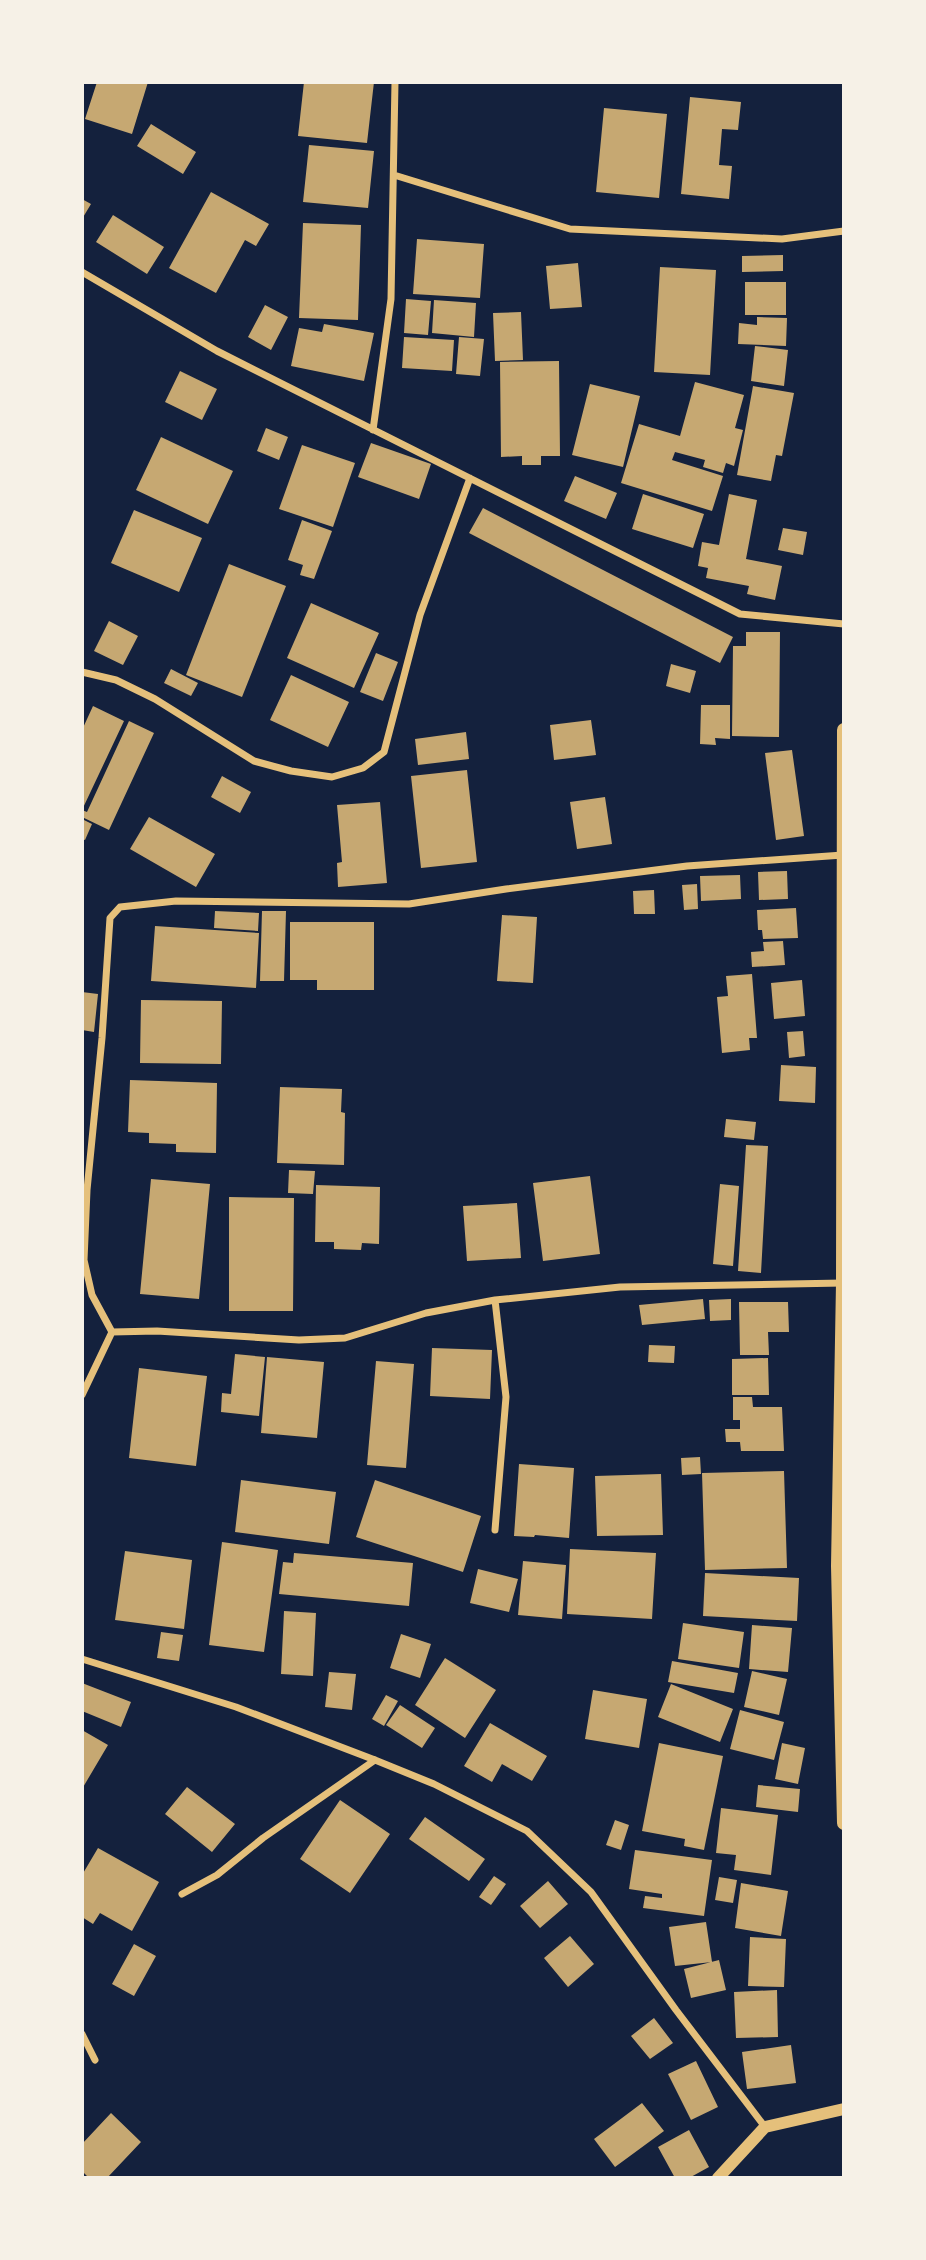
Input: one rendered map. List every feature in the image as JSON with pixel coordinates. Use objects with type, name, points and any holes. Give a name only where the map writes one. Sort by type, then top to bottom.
[{"type":"main road","points":[[844,730],[841,1565],[844,1823]]},
{"type":"street","points":[[373,430],[391,299],[395,82]]},
{"type":"street","points":[[394,175],[570,229],[782,239],[844,231]]},
{"type":"street","points":[[82,272],[217,351],[740,614],[844,624]]},
{"type":"street","points":[[82,672],[116,680],[155,699],[254,761],[291,771],[332,776],[362,768],[384,752],[420,615],[470,478]]},
{"type":"street","points":[[112,1332],[92,1295],[84,1260],[85,1190],[102,1038],[110,918],[120,907],[176,901],[409,904],[687,866],[843,855]]},
{"type":"street","points":[[112,1332],[157,1331],[299,1340],[345,1338],[426,1313],[495,1300],[620,1287],[843,1283]]},
{"type":"street","points":[[495,1300],[506,1397],[495,1530]]},
{"type":"street","points":[[82,1395],[112,1332]]},
{"type":"street","points":[[82,1660],[236,1707],[375,1760],[435,1784],[527,1831],[591,1892],[765,2127]]},
{"type":"street","points":[[182,1894],[217,1875],[263,1838],[375,1760]]},
{"type":"street","points":[[82,2034],[95,2060]]},
{"type":"street","points":[[718,2178],[765,2127],[844,2109]]},
{"type":"building","points":[[97,82],[148,82],[132,134],[85,119]]},
{"type":"building","points":[[304,82],[374,82],[367,143],[298,136]]},
{"type":"building","points":[[690,97],[741,102],[738,130],[722,129],[719,165],[732,166],[729,199],[681,194]]},
{"type":"building","points":[[604,108],[667,114],[659,198],[596,192]]},
{"type":"building","points":[[151,124],[196,152],[183,174],[137,146]]},
{"type":"building","points":[[309,145],[374,151],[368,208],[303,202]]},
{"type":"building","points":[[211,192],[269,224],[256,246],[245,240],[216,293],[169,268]]},
{"type":"building","points":[[82,199],[91,204],[82,219]]},
{"type":"building","points":[[113,215],[164,247],[147,274],[96,242]]},
{"type":"building","points":[[303,223],[361,225],[358,320],[299,318]]},
{"type":"building","points":[[417,239],[484,244],[480,298],[413,294]]},
{"type":"building","points":[[783,255],[783,271],[742,272],[742,256]]},
{"type":"building","points":[[578,263],[582,307],[550,309],[546,266]]},
{"type":"building","points":[[660,267],[716,270],[710,375],[654,372]]},
{"type":"building","points":[[745,282],[786,282],[786,315],[745,315]]},
{"type":"building","points":[[406,299],[431,301],[428,335],[404,333]]},
{"type":"building","points":[[434,300],[476,303],[474,337],[432,333]]},
{"type":"building","points":[[265,305],[288,317],[271,350],[248,337]]},
{"type":"building","points":[[521,312],[523,360],[495,361],[493,313]]},
{"type":"building","points":[[757,317],[787,318],[786,346],[738,344],[739,323],[757,325]]},
{"type":"building","points":[[324,324],[374,333],[364,381],[291,366],[299,328],[322,332]]},
{"type":"building","points":[[404,337],[454,340],[452,371],[402,368]]},
{"type":"building","points":[[459,337],[484,339],[480,376],[456,374]]},
{"type":"building","points":[[755,346],[788,350],[784,386],[751,381]]},
{"type":"building","points":[[559,361],[560,456],[541,456],[541,465],[522,465],[522,456],[501,457],[500,362]]},
{"type":"building","points":[[180,371],[217,389],[202,420],[165,402]]},
{"type":"building","points":[[695,382],[744,395],[735,428],[743,430],[734,466],[726,463],[723,473],[703,467],[705,460],[675,452],[672,460],[723,476],[712,511],[621,483],[639,424],[680,436]]},
{"type":"building","points":[[590,384],[640,396],[623,467],[572,455]]},
{"type":"building","points":[[753,386],[794,393],[782,456],[776,455],[771,481],[737,475]]},
{"type":"building","points":[[266,428],[288,437],[279,460],[257,451]]},
{"type":"building","points":[[161,437],[233,471],[208,524],[136,490]]},
{"type":"building","points":[[371,443],[431,464],[419,499],[358,477]]},
{"type":"building","points":[[302,445],[355,463],[333,527],[279,509]]},
{"type":"building","points":[[575,476],[617,493],[606,519],[564,501]]},
{"type":"building","points":[[643,494],[704,514],[693,548],[632,529]]},
{"type":"building","points":[[729,494],[757,500],[746,559],[782,566],[775,600],[747,594],[749,586],[706,578],[708,568],[698,566],[702,542],[719,545]]},
{"type":"building","points":[[483,508],[733,637],[720,663],[469,533]]},
{"type":"building","points":[[134,510],[202,538],[179,592],[111,563]]},
{"type":"building","points":[[302,520],[332,531],[314,579],[300,575],[303,565],[288,560]]},
{"type":"building","points":[[783,528],[807,532],[803,555],[778,550]]},
{"type":"building","points":[[229,564],[286,586],[242,697],[186,675]]},
{"type":"building","points":[[311,603],[379,633],[354,688],[287,658]]},
{"type":"building","points":[[109,621],[138,636],[123,665],[94,651]]},
{"type":"building","points":[[746,632],[780,632],[779,737],[732,736],[733,646],[746,646]]},
{"type":"building","points":[[376,653],[398,662],[383,701],[360,692]]},
{"type":"building","points":[[671,664],[696,671],[690,693],[666,686]]},
{"type":"building","points":[[171,669],[198,683],[191,696],[164,683]]},
{"type":"building","points":[[291,675],[349,702],[328,747],[270,720]]},
{"type":"building","points":[[701,705],[730,705],[730,739],[715,738],[716,745],[700,744]]},
{"type":"building","points":[[93,706],[124,721],[82,810],[82,730]]},
{"type":"building","points":[[591,720],[596,755],[554,760],[550,725]]},
{"type":"building","points":[[129,721],[154,733],[109,830],[82,817],[82,810],[87,812]]},
{"type":"building","points":[[466,732],[469,759],[418,765],[415,739]]},
{"type":"building","points":[[792,750],[804,836],[776,840],[765,753]]},
{"type":"building","points":[[467,770],[477,862],[421,868],[411,776]]},
{"type":"building","points":[[222,776],[251,792],[240,813],[211,797]]},
{"type":"building","points":[[605,797],[612,844],[577,849],[570,802]]},
{"type":"building","points":[[380,802],[387,883],[338,887],[337,863],[342,862],[337,805]]},
{"type":"building","points":[[149,817],[215,854],[196,887],[130,849]]},
{"type":"building","points":[[82,819],[92,824],[85,840],[82,839]]},
{"type":"building","points":[[787,871],[788,899],[759,900],[758,872]]},
{"type":"building","points":[[740,875],[741,899],[701,901],[700,876]]},
{"type":"building","points":[[697,884],[698,909],[684,910],[682,885]]},
{"type":"building","points":[[654,890],[655,914],[634,914],[633,891]]},
{"type":"building","points":[[796,908],[798,938],[763,939],[762,930],[758,930],[757,910]]},
{"type":"building","points":[[215,911],[259,913],[258,931],[214,928]]},
{"type":"building","points":[[262,911],[286,911],[284,981],[260,981]]},
{"type":"building","points":[[502,915],[537,917],[533,983],[497,981]]},
{"type":"building","points":[[290,922],[374,922],[374,990],[317,990],[317,980],[290,980]]},
{"type":"building","points":[[155,926],[259,933],[256,988],[151,981]]},
{"type":"building","points":[[783,941],[785,965],[752,967],[751,952],[764,951],[763,942]]},
{"type":"building","points":[[752,974],[757,1038],[749,1038],[750,1050],[722,1053],[717,997],[728,996],[726,976]]},
{"type":"building","points":[[802,980],[805,1016],[774,1019],[771,983]]},
{"type":"building","points":[[82,992],[98,994],[94,1032],[82,1030]]},
{"type":"building","points":[[141,1000],[222,1001],[221,1064],[140,1063]]},
{"type":"building","points":[[803,1031],[805,1056],[789,1058],[787,1032]]},
{"type":"building","points":[[781,1065],[816,1067],[815,1103],[779,1101]]},
{"type":"building","points":[[130,1080],[217,1083],[216,1153],[176,1152],[176,1144],[149,1143],[149,1133],[128,1132]]},
{"type":"building","points":[[280,1087],[342,1089],[341,1112],[345,1113],[344,1165],[277,1163]]},
{"type":"building","points":[[726,1119],[756,1122],[754,1140],[724,1137]]},
{"type":"building","points":[[746,1145],[768,1146],[761,1273],[738,1271]]},
{"type":"building","points":[[289,1170],[315,1171],[313,1194],[288,1193]]},
{"type":"building","points":[[590,1176],[600,1254],[543,1261],[533,1183]]},
{"type":"building","points":[[151,1179],[210,1184],[199,1299],[140,1294]]},
{"type":"building","points":[[720,1184],[739,1186],[733,1266],[713,1264]]},
{"type":"building","points":[[316,1185],[380,1187],[379,1244],[362,1243],[361,1250],[334,1249],[334,1242],[315,1242]]},
{"type":"building","points":[[229,1197],[294,1198],[293,1311],[229,1311]]},
{"type":"building","points":[[517,1203],[521,1258],[467,1261],[463,1206]]},
{"type":"building","points":[[703,1299],[705,1319],[642,1325],[639,1305]]},
{"type":"building","points":[[731,1299],[731,1320],[710,1321],[709,1300]]},
{"type":"building","points":[[739,1302],[788,1302],[789,1332],[768,1332],[769,1355],[740,1355]]},
{"type":"building","points":[[649,1345],[675,1346],[674,1363],[648,1362]]},
{"type":"building","points":[[432,1348],[492,1350],[490,1399],[430,1396]]},
{"type":"building","points":[[235,1354],[265,1357],[259,1416],[221,1412],[222,1393],[231,1394]]},
{"type":"building","points":[[267,1357],[324,1362],[317,1438],[261,1433]]},
{"type":"building","points":[[768,1358],[769,1395],[732,1395],[732,1359]]},
{"type":"building","points":[[376,1361],[414,1364],[406,1468],[367,1465]]},
{"type":"building","points":[[139,1368],[207,1376],[196,1466],[129,1458]]},
{"type":"building","points":[[733,1397],[752,1397],[753,1407],[782,1407],[784,1451],[741,1451],[740,1442],[726,1442],[725,1429],[740,1429],[740,1420],[733,1420]]},
{"type":"building","points":[[700,1457],[701,1474],[682,1475],[681,1458]]},
{"type":"building","points":[[519,1464],[574,1468],[569,1538],[514,1536]]},
{"type":"building","points":[[784,1471],[787,1568],[705,1570],[702,1473]]},
{"type":"building","points":[[661,1474],[663,1535],[597,1536],[595,1476]]},
{"type":"building","points":[[241,1480],[336,1492],[329,1544],[235,1532]]},
{"type":"building","points":[[375,1480],[481,1516],[463,1572],[356,1537]]},
{"type":"building","points":[[222,1542],[278,1550],[264,1652],[209,1645]]},
{"type":"building","points":[[570,1549],[656,1553],[652,1619],[567,1614]]},
{"type":"building","points":[[125,1551],[192,1560],[184,1629],[115,1620]]},
{"type":"building","points":[[294,1553],[413,1563],[409,1606],[279,1594],[283,1562],[293,1563]]},
{"type":"building","points":[[523,1561],[566,1565],[562,1619],[518,1615]]},
{"type":"building","points":[[478,1569],[518,1579],[509,1612],[470,1603]]},
{"type":"building","points":[[705,1573],[799,1578],[797,1621],[703,1616]]},
{"type":"building","points":[[284,1611],[316,1613],[313,1676],[281,1674]]},
{"type":"building","points":[[683,1623],[744,1632],[739,1668],[678,1659]]},
{"type":"building","points":[[752,1625],[792,1628],[788,1672],[749,1669]]},
{"type":"building","points":[[161,1632],[183,1635],[179,1661],[157,1658]]},
{"type":"building","points":[[401,1634],[431,1644],[420,1678],[390,1668]]},
{"type":"building","points":[[445,1658],[496,1690],[465,1738],[415,1705]]},
{"type":"building","points":[[672,1661],[738,1673],[734,1693],[668,1682]]},
{"type":"building","points":[[752,1671],[787,1679],[779,1715],[744,1707]]},
{"type":"building","points":[[329,1672],[356,1674],[352,1710],[325,1707]]},
{"type":"building","points":[[82,1683],[131,1702],[121,1727],[82,1711]]},
{"type":"building","points":[[671,1684],[733,1709],[720,1742],[658,1717]]},
{"type":"building","points":[[593,1690],[647,1699],[639,1748],[585,1739]]},
{"type":"building","points":[[386,1695],[398,1701],[384,1726],[372,1719]]},
{"type":"building","points":[[400,1705],[435,1728],[422,1748],[386,1725]]},
{"type":"building","points":[[740,1710],[784,1722],[774,1760],[730,1749]]},
{"type":"building","points":[[490,1723],[547,1756],[532,1781],[502,1764],[492,1782],[464,1766]]},
{"type":"building","points":[[82,1730],[108,1745],[82,1789]]},
{"type":"building","points":[[659,1743],[723,1756],[704,1850],[684,1846],[685,1839],[642,1831]]},
{"type":"building","points":[[782,1743],[805,1748],[798,1784],[775,1779]]},
{"type":"building","points":[[758,1785],[800,1789],[798,1812],[756,1807]]},
{"type":"building","points":[[187,1787],[235,1824],[212,1852],[165,1814]]},
{"type":"building","points":[[340,1800],[390,1834],[350,1893],[300,1859]]},
{"type":"building","points":[[721,1808],[778,1815],[771,1875],[734,1870],[736,1855],[716,1853]]},
{"type":"building","points":[[425,1817],[485,1859],[469,1881],[409,1839]]},
{"type":"building","points":[[615,1820],[629,1825],[621,1850],[606,1845]]},
{"type":"building","points":[[98,1848],[159,1882],[132,1931],[100,1913],[93,1924],[82,1917],[82,1875]]},
{"type":"building","points":[[635,1850],[712,1860],[704,1916],[643,1908],[645,1896],[662,1898],[662,1894],[629,1889]]},
{"type":"building","points":[[494,1876],[506,1884],[491,1905],[479,1897]]},
{"type":"building","points":[[719,1877],[737,1880],[733,1903],[715,1900]]},
{"type":"building","points":[[548,1881],[568,1904],[540,1928],[520,1906]]},
{"type":"building","points":[[741,1883],[788,1891],[781,1936],[735,1928]]},
{"type":"building","points":[[706,1922],[712,1962],[675,1966],[669,1927]]},
{"type":"building","points":[[570,1936],[594,1964],[568,1987],[544,1958]]},
{"type":"building","points":[[750,1937],[786,1939],[784,1987],[748,1986]]},
{"type":"building","points":[[134,1944],[156,1956],[134,1996],[112,1984]]},
{"type":"building","points":[[719,1960],[726,1990],[691,1998],[684,1969]]},
{"type":"building","points":[[777,1990],[778,2037],[736,2038],[734,1992]]},
{"type":"building","points":[[654,2018],[673,2043],[650,2059],[631,2036]]},
{"type":"building","points":[[791,2045],[796,2083],[747,2089],[742,2052]]},
{"type":"building","points":[[696,2061],[718,2107],[691,2120],[668,2074]]},
{"type":"building","points":[[642,2103],[664,2131],[615,2167],[594,2139]]},
{"type":"building","points":[[111,2113],[141,2142],[107,2178],[89,2178],[82,2171],[82,2144]]},
{"type":"building","points":[[689,2130],[709,2167],[689,2178],[675,2178],[658,2147]]}]
